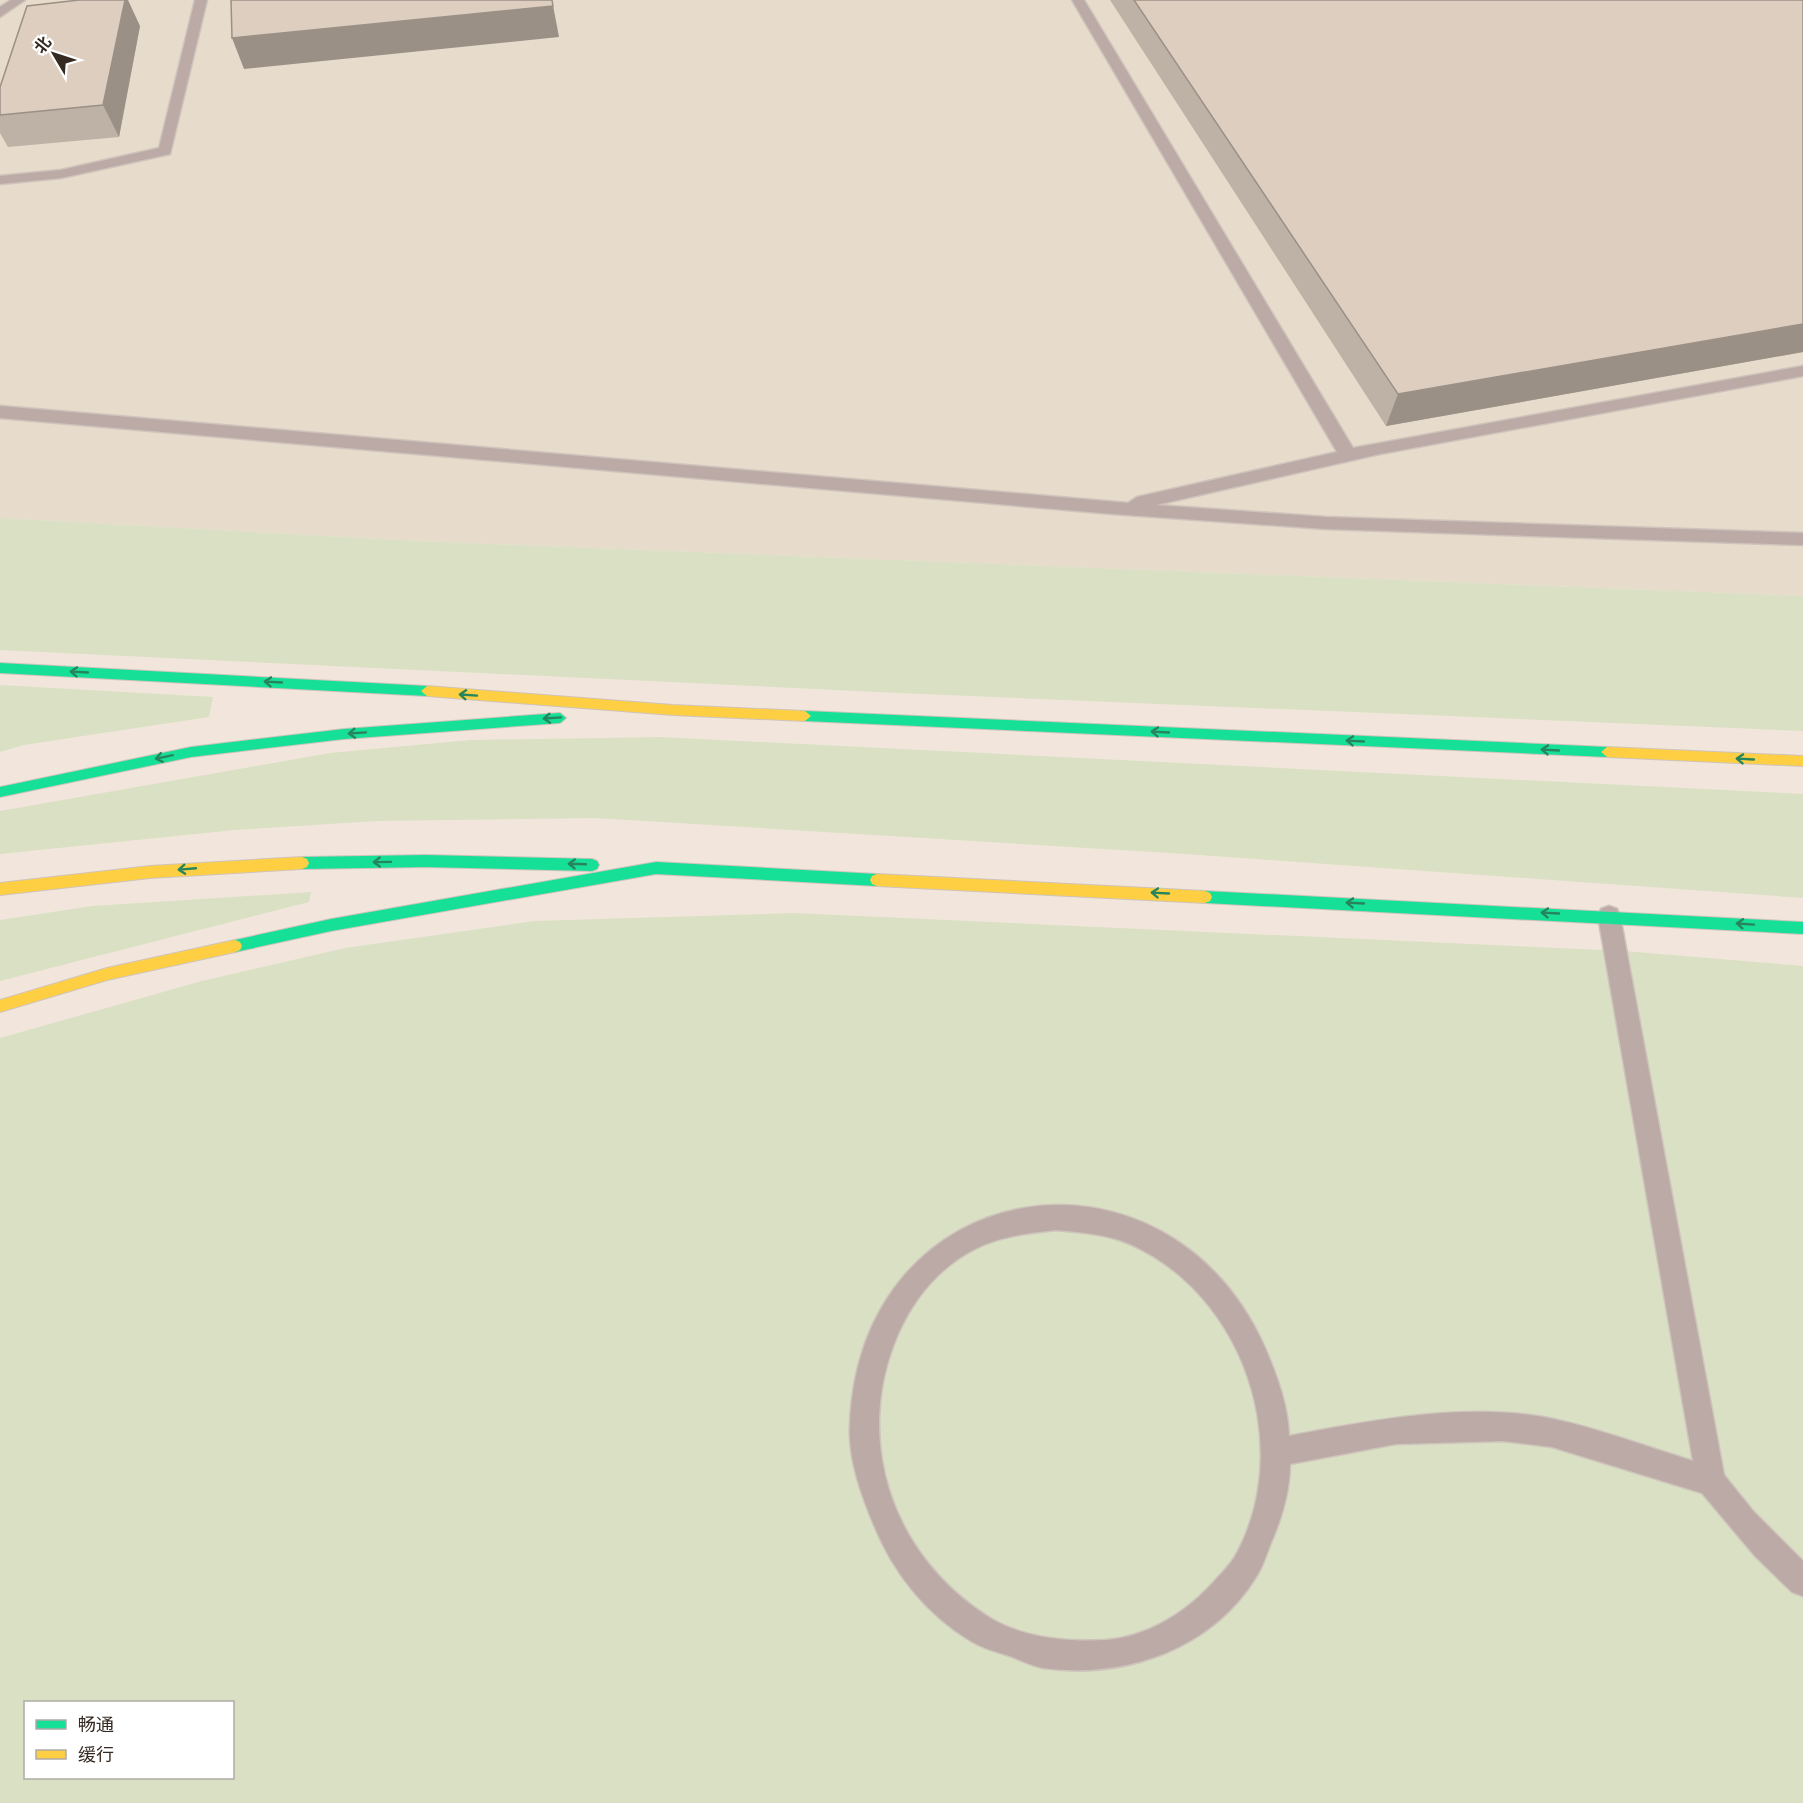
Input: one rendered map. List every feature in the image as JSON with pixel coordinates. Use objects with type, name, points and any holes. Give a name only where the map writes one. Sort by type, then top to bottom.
[{"type":"highway","points":[[0,668],[343,685],[673,710],[1803,761]]},
{"type":"highway","points":[[0,792],[191,752],[344,734],[673,710]]},
{"type":"highway","points":[[0,889],[34,882],[228,866],[459,860],[656,868],[1803,927]]},
{"type":"highway","points":[[0,1005],[107,974],[331,925],[656,868]]},
{"type":"lane","points":[[0,13],[19,0]]},
{"type":"lane","points":[[0,180],[61,174],[165,151],[201,0]]},
{"type":"lane","points":[[1078,0],[1348,455]]},
{"type":"lane","points":[[1113,508],[1348,455],[1803,371]]},
{"type":"lane","points":[[0,412],[1113,508],[1326,523],[1803,539]]},
{"type":"lane","points":[[1609,916],[1710,1481],[1730,1510],[1754,1536],[1803,1581]]},
{"type":"lane","points":[[1056,1217],[1100,1222],[1150,1241],[1180,1258],[1215,1290],[1242,1327],[1263,1371],[1275,1418],[1278,1452],[1267,1518],[1248,1564],[1217,1602],[1178,1633],[1132,1652],[1082,1658],[1033,1652],[985,1632],[941,1602],[907,1563],[882,1517],[867,1468],[862,1418],[868,1371],[883,1327],[908,1289],[939,1258],[974,1235],[1014,1222],[1056,1217]]},
{"type":"lane","points":[[1278,1452],[1396,1430],[1503,1427],[1552,1433],[1710,1481]]},
{"type":"shaded area","points":[[0,0],[1803,0],[1803,596],[418,541],[0,518]]},
{"type":"green space","points":[[0,518],[418,541],[1803,596],[1803,731],[898,693],[0,650]]},
{"type":"green space","points":[[0,685],[213,697],[209,717],[24,745],[0,752]]},
{"type":"green space","points":[[661,737],[1803,794],[1803,898],[1186,854],[595,818],[377,821],[235,830],[0,854],[0,811],[330,753],[470,740]]},
{"type":"green space","points":[[311,892],[309,902],[0,981],[0,920],[92,906]]},
{"type":"green space","points":[[794,913],[1624,951],[1803,966],[1803,1803],[0,1803],[0,1038],[202,981],[345,948],[534,921]]},
{"type":"building","points":[[79,0],[125,0],[103,105],[0,115],[0,87],[27,6]]},
{"type":"building","points":[[231,0],[552,0],[553,6],[232,38]]},
{"type":"building","points":[[1134,0],[1803,0],[1803,324],[1398,394]]},
{"type":"traffic: fast","points":[[0,668],[427,691]]},
{"type":"traffic: fast","points":[[805,716],[1607,752]]},
{"type":"traffic: fast","points":[[0,792],[191,752],[344,734],[560,718]]},
{"type":"traffic: fast","points":[[302,863],[426,861],[592,865]]},
{"type":"traffic: fast","points":[[235,946],[331,925],[656,868],[877,880]]},
{"type":"traffic: fast","points":[[1205,897],[1803,928]]},
{"type":"traffic: slow","points":[[427,691],[673,710],[805,716]]},
{"type":"traffic: slow","points":[[1607,752],[1803,761]]},
{"type":"traffic: slow","points":[[0,889],[150,872],[302,863]]},
{"type":"traffic: slow","points":[[877,880],[1205,897]]},
{"type":"traffic: slow","points":[[0,1006],[107,974],[235,946]]}]
